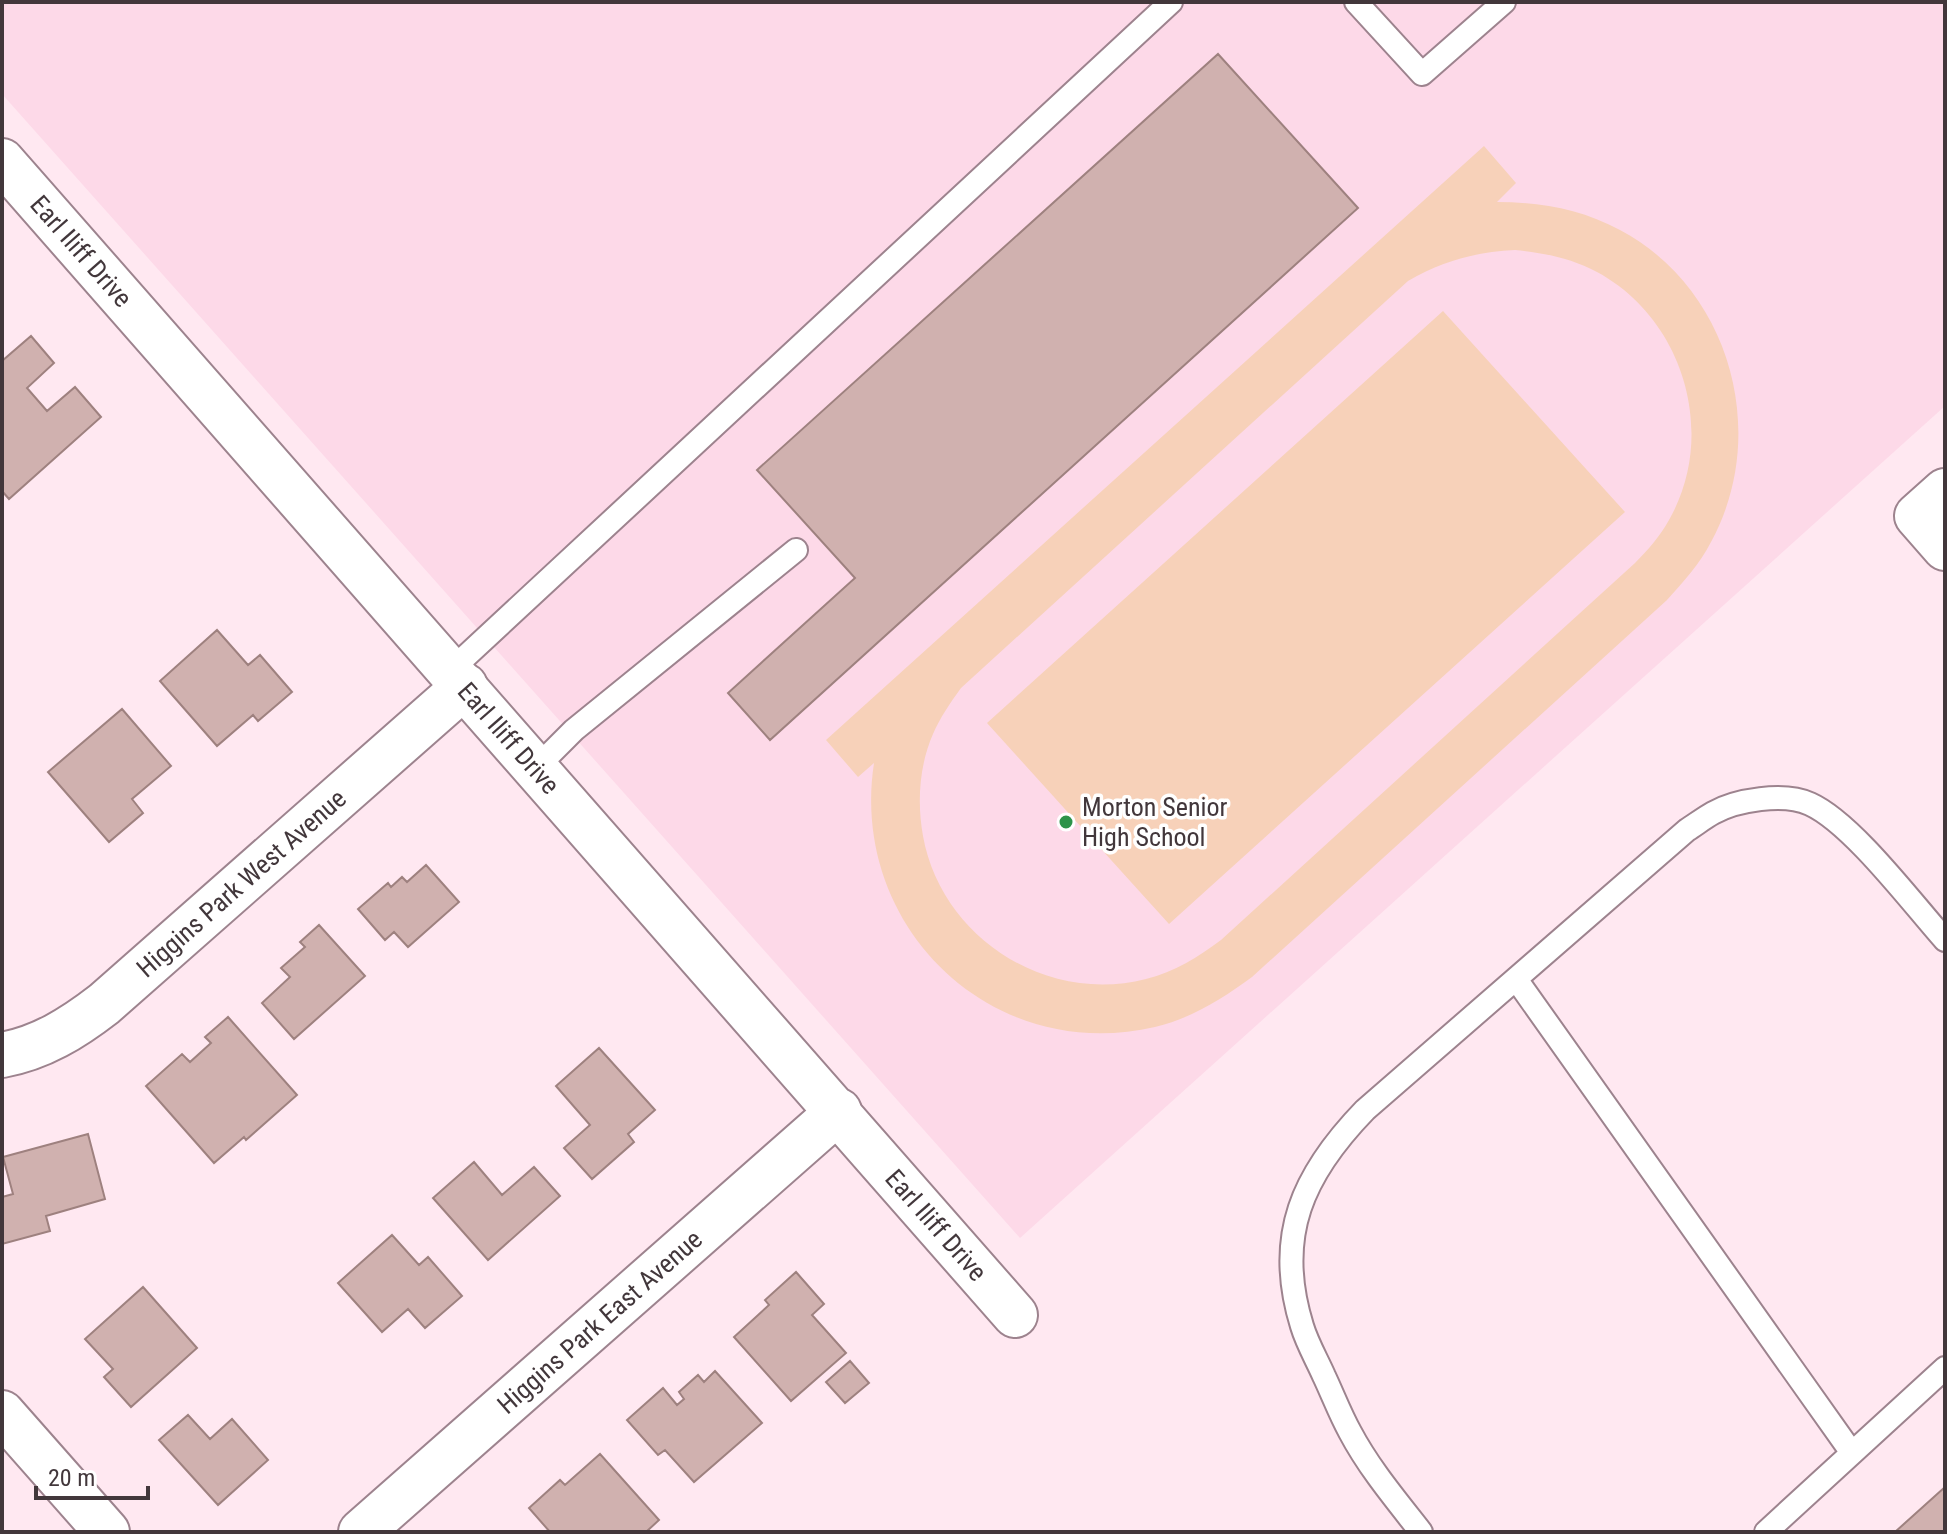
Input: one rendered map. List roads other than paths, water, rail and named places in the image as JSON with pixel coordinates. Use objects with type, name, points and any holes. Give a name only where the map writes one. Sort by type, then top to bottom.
[{"type":"street","name":"Earl Iliff Drive","points":[[2,161],[1015,1315]]},
{"type":"street","name":"Higgins Park West Avenue","points":[[2,1055],[46,1042],[77,1025],[104,1004],[458,678]]},
{"type":"street","name":"Higgins Park East Avenue","points":[[361,1532],[839,1111]]},
{"type":"street","points":[[2,1413],[107,1532]]},
{"type":"lane","points":[[458,678],[1171,2]]},
{"type":"lane","points":[[1356,2],[1422,74],[1504,2]]},
{"type":"lane","points":[[537,767],[574,730],[796,550]]},
{"type":"lane","points":[[1421,1532],[1350,1433],[1302,1326],[1290,1272],[1291,1243],[1300,1207],[1314,1172],[1336,1139],[1365,1110],[1687,830],[1714,812],[1774,798],[1808,803],[1836,821],[1945,940]]},
{"type":"lane","points":[[1516,979],[1852,1453]]},
{"type":"lane","points":[[1766,1532],[1945,1368]]},
{"type":"place","name":"Morton Senior High School","points":[[1066,822]]}]
